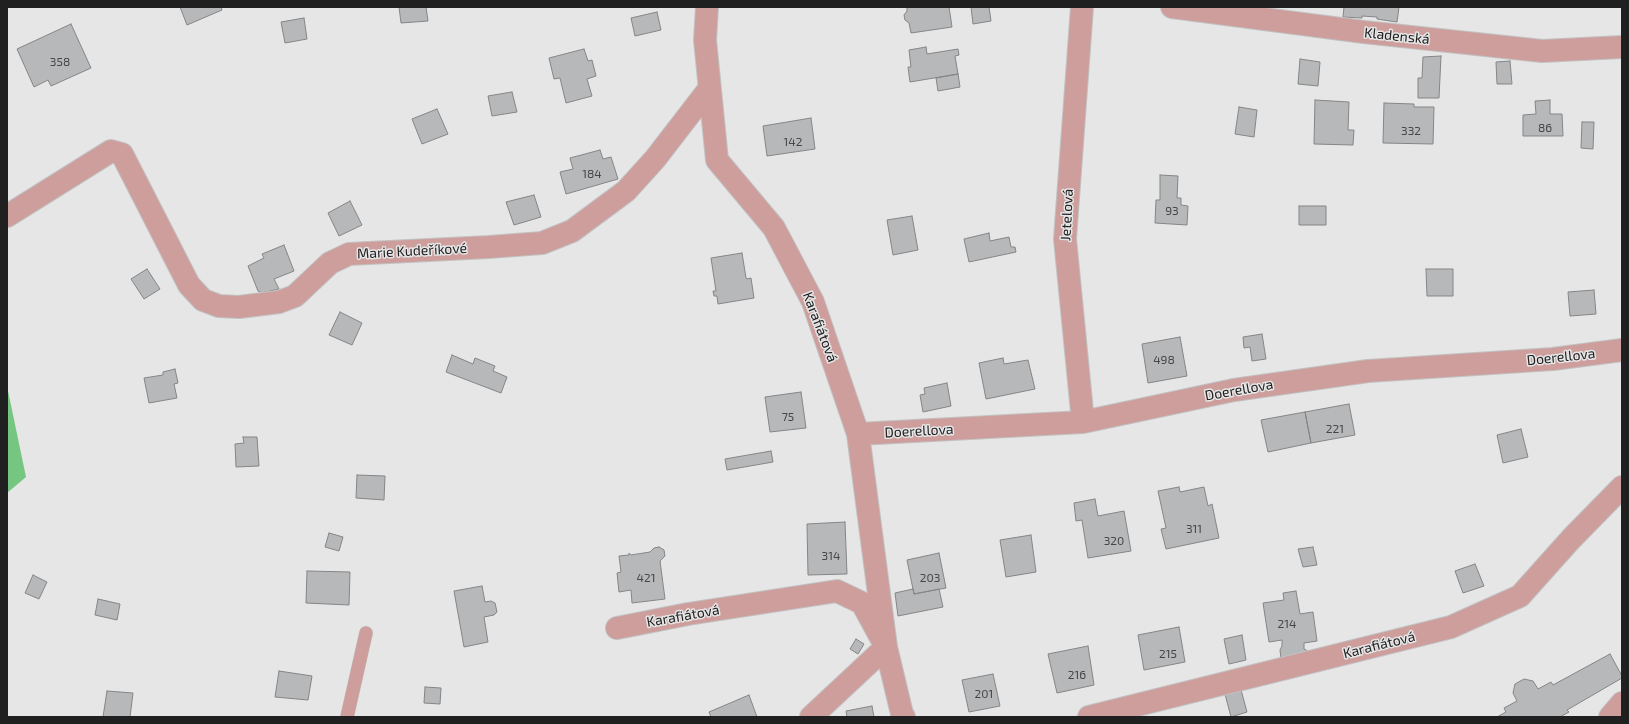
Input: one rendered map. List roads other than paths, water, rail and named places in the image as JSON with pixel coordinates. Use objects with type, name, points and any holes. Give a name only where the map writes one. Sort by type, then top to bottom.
[{"type":"street","name":"Karafiátová","points":[[707,7],[705,40],[717,160],[774,228],[813,302],[858,434],[886,647],[904,717]]},
{"type":"street","name":"Jetelová","points":[[1082,7],[1065,239],[1083,422]]},
{"type":"street","name":"Kladenská","points":[[1172,7],[1364,32],[1542,51],[1622,47]]},
{"type":"street","name":"Marie Kudeříkové","points":[[7,216],[111,151],[122,154],[189,285],[203,300],[219,306],[239,307],[279,302],[295,296],[330,263],[349,254],[542,243],[572,231],[626,191],[655,159],[709,89]]},
{"type":"street","name":"Doerellova","points":[[858,434],[1083,422],[1234,390],[1368,371],[1553,359],[1622,350]]},
{"type":"street","name":"Karafiátová","points":[[1089,717],[1451,627],[1520,596],[1571,539],[1622,487]]},
{"type":"street","name":"Karafiátová","points":[[617,628],[688,614],[837,591],[862,603],[886,647]]},
{"type":"street","points":[[811,717],[886,647]]},
{"type":"street","points":[[1610,717],[1622,703]]},
{"type":"lane","points":[[347,717],[366,633]]}]
